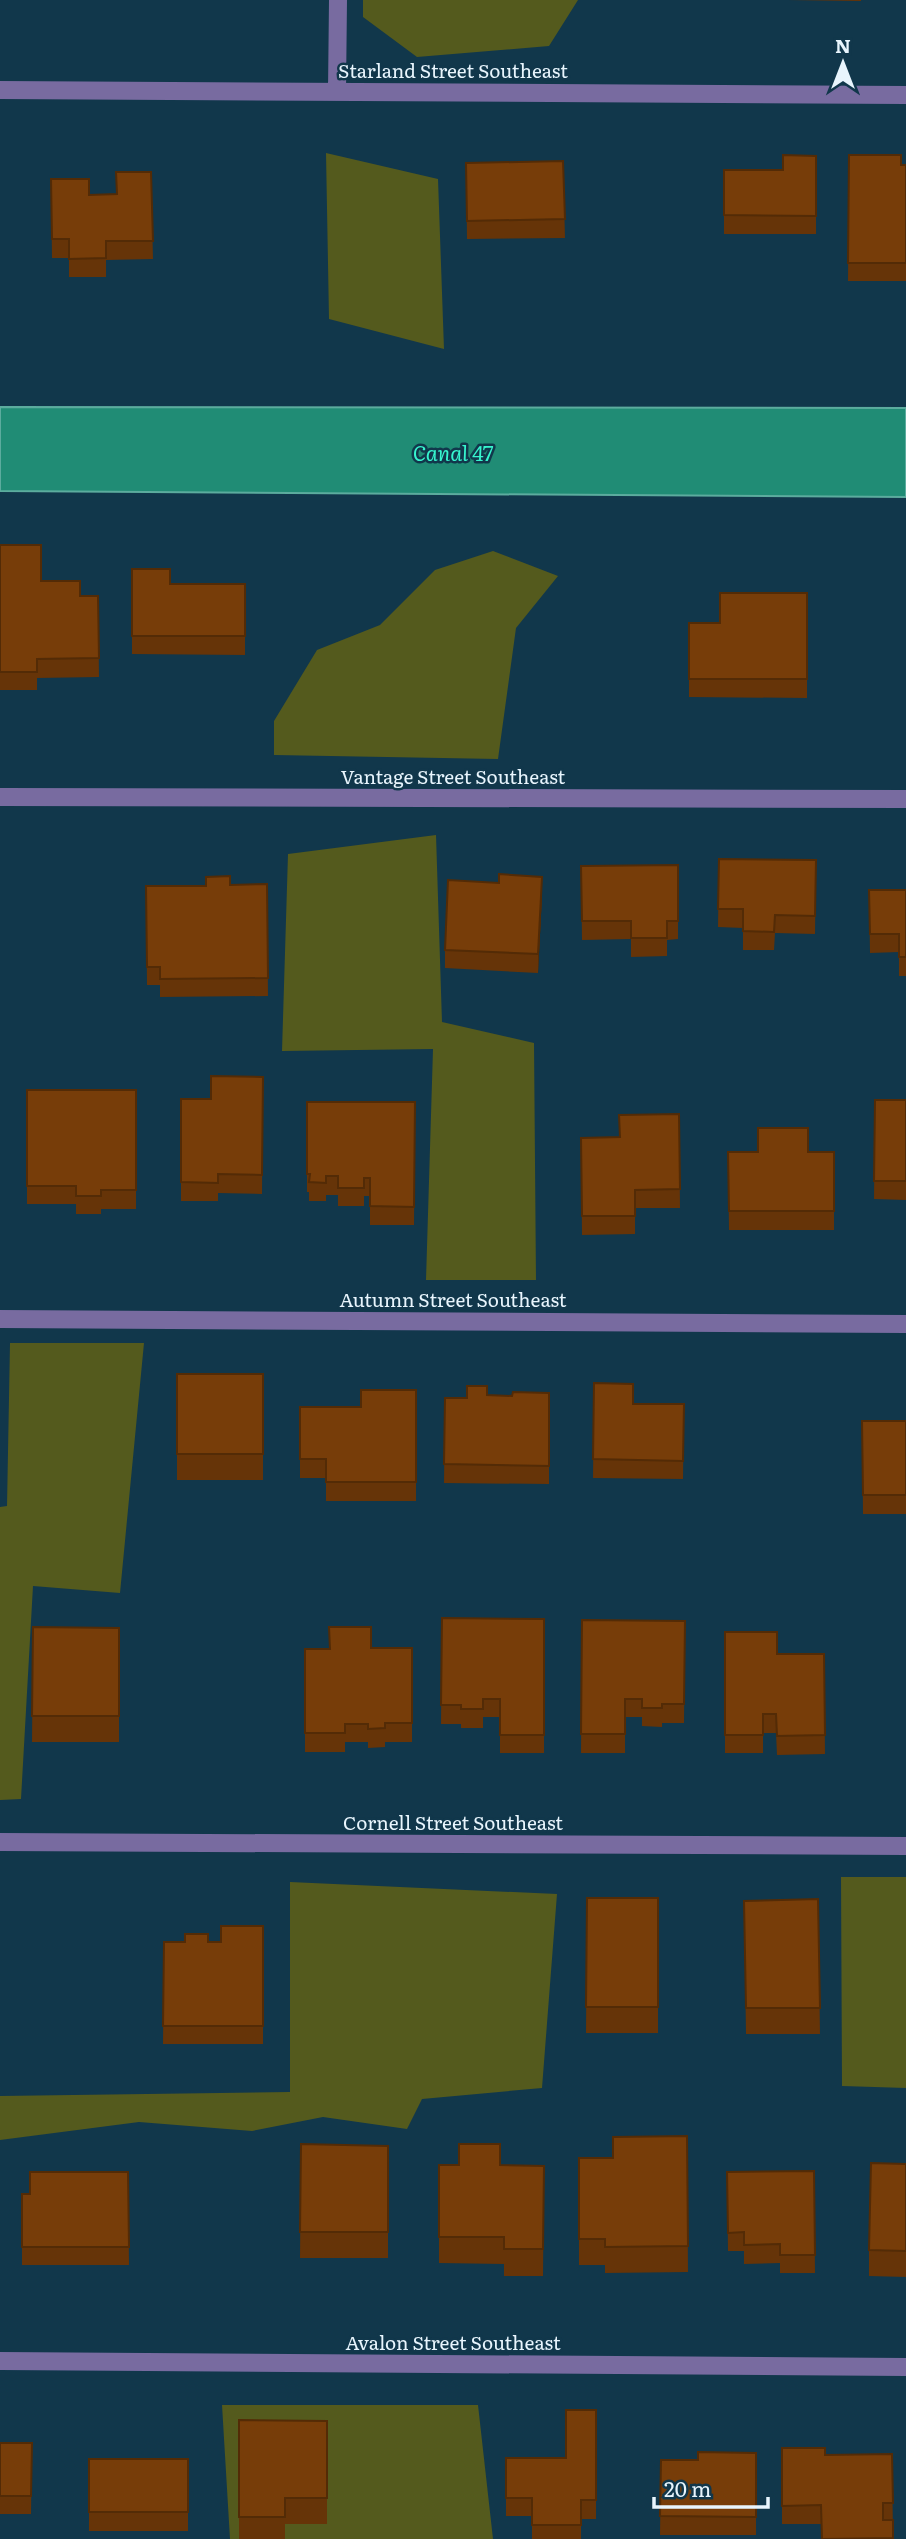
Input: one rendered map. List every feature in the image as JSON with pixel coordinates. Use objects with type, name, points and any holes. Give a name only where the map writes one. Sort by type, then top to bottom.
[{"type":"street","points":[[337,91],[338,0]]},
{"type":"street","name":"Starland Street Southeast","points":[[0,90],[906,95]]},
{"type":"street","name":"Vantage Street Southeast","points":[[0,797],[906,799]]},
{"type":"street","name":"Autumn Street Southeast","points":[[0,1319],[906,1324]]},
{"type":"street","name":"Cornell Street Southeast","points":[[0,1842],[906,1846]]},
{"type":"street","name":"Avalon Street Southeast","points":[[0,2361],[906,2367]]},
{"type":"shaded area","points":[[363,0],[578,0],[549,46],[417,57],[363,17]]},
{"type":"shaded area","points":[[326,153],[438,179],[444,349],[329,319]]},
{"type":"shaded area","points":[[493,551],[558,576],[516,628],[498,759],[274,755],[274,721],[317,650],[380,625],[435,570]]},
{"type":"shaded area","points":[[436,835],[442,1022],[534,1043],[536,1280],[426,1280],[433,1049],[282,1051],[288,854]]},
{"type":"shaded area","points":[[10,1343],[144,1343],[120,1593],[33,1586],[21,1799],[0,1800],[0,1507],[7,1506]]},
{"type":"shaded area","points":[[841,1877],[906,1877],[906,2088],[842,2086]]},
{"type":"shaded area","points":[[290,1882],[557,1894],[542,2088],[422,2099],[407,2129],[323,2117],[252,2131],[139,2122],[0,2140],[0,2096],[290,2092]]},
{"type":"shaded area","points":[[222,2405],[478,2405],[493,2539],[230,2539]]},
{"type":"water","name":"Canal 47","points":[[0,407],[906,408],[906,497],[0,491]]},
{"type":"building","points":[[783,155],[816,156],[816,216],[724,215],[724,170],[783,170]]},
{"type":"building","points":[[849,155],[901,155],[901,165],[906,165],[906,263],[848,263]]},
{"type":"building","points":[[563,161],[565,219],[467,221],[466,163]]},
{"type":"building","points":[[116,172],[151,172],[153,241],[106,241],[106,258],[69,259],[69,239],[52,239],[51,179],[89,179],[89,195],[117,194]]},
{"type":"building","points":[[0,545],[41,545],[41,581],[80,581],[80,596],[98,596],[99,658],[37,659],[37,672],[0,672]]},
{"type":"building","points":[[132,569],[170,569],[170,584],[245,584],[245,636],[132,636]]},
{"type":"building","points":[[720,593],[807,593],[807,679],[689,679],[689,623],[720,623]]},
{"type":"building","points":[[719,859],[816,860],[815,916],[775,915],[774,932],[743,931],[743,909],[718,909]]},
{"type":"building","points":[[678,865],[678,921],[667,921],[667,938],[631,938],[631,921],[582,921],[581,866]]},
{"type":"building","points":[[499,874],[542,877],[538,954],[445,950],[448,880],[499,883]]},
{"type":"building","points":[[230,876],[230,885],[267,884],[268,978],[160,979],[160,967],[147,967],[146,886],[206,886],[206,877]]},
{"type":"building","points":[[869,890],[906,890],[906,957],[899,957],[899,934],[870,934]]},
{"type":"building","points":[[211,1076],[263,1077],[262,1175],[218,1174],[218,1183],[181,1182],[181,1099],[211,1099]]},
{"type":"building","points":[[27,1090],[136,1090],[136,1190],[101,1190],[101,1196],[76,1196],[76,1186],[27,1186]]},
{"type":"building","points":[[875,1100],[906,1100],[906,1181],[874,1181]]},
{"type":"building","points":[[307,1102],[415,1102],[414,1207],[370,1206],[370,1178],[364,1178],[364,1188],[338,1188],[338,1176],[326,1176],[326,1183],[309,1182]]},
{"type":"building","points":[[679,1114],[680,1189],[635,1190],[635,1216],[582,1216],[581,1138],[620,1137],[619,1115]]},
{"type":"building","points":[[758,1128],[808,1128],[808,1152],[834,1152],[834,1211],[729,1211],[728,1152],[758,1152]]},
{"type":"building","points":[[177,1374],[263,1374],[263,1454],[177,1454]]},
{"type":"building","points":[[594,1383],[633,1384],[633,1404],[684,1404],[683,1461],[593,1459]]},
{"type":"building","points":[[467,1386],[487,1386],[487,1395],[512,1396],[513,1392],[549,1393],[549,1466],[444,1464],[445,1398],[467,1398]]},
{"type":"building","points":[[361,1390],[416,1390],[416,1482],[326,1482],[326,1459],[300,1459],[300,1407],[361,1407]]},
{"type":"building","points":[[862,1421],[906,1421],[906,1495],[863,1495]]},
{"type":"building","points":[[442,1618],[544,1619],[544,1735],[500,1735],[500,1699],[483,1699],[483,1709],[441,1705]]},
{"type":"building","points":[[582,1620],[685,1621],[684,1704],[642,1708],[642,1699],[625,1699],[625,1734],[581,1734]]},
{"type":"building","points":[[33,1627],[119,1628],[119,1716],[32,1716]]},
{"type":"building","points":[[329,1627],[371,1627],[371,1648],[412,1648],[412,1723],[385,1723],[385,1728],[368,1729],[368,1724],[345,1724],[345,1733],[305,1733],[305,1649],[330,1649]]},
{"type":"building","points":[[725,1632],[777,1632],[777,1654],[824,1654],[825,1735],[777,1736],[776,1714],[763,1714],[763,1735],[725,1735]]},
{"type":"building","points":[[587,1898],[658,1898],[658,2007],[586,2007]]},
{"type":"building","points":[[818,1899],[820,2008],[746,2008],[744,1901]]},
{"type":"building","points":[[221,1926],[263,1926],[263,2026],[163,2026],[164,1942],[185,1942],[185,1934],[208,1934],[208,1942],[221,1942]]},
{"type":"building","points":[[687,2136],[688,2246],[605,2247],[605,2239],[579,2239],[579,2158],[613,2158],[613,2137]]},
{"type":"building","points":[[301,2144],[388,2146],[388,2232],[300,2232]]},
{"type":"building","points":[[459,2144],[500,2144],[500,2165],[544,2166],[543,2249],[504,2249],[504,2237],[439,2237],[439,2165],[459,2165]]},
{"type":"building","points":[[871,2163],[906,2164],[906,2251],[869,2250]]},
{"type":"building","points":[[814,2171],[815,2255],[780,2255],[780,2244],[744,2245],[744,2232],[728,2233],[727,2172]]},
{"type":"building","points":[[30,2172],[128,2172],[129,2247],[22,2247],[22,2194],[30,2194]]},
{"type":"building","points":[[566,2410],[596,2410],[596,2500],[581,2500],[581,2525],[532,2525],[532,2498],[506,2498],[506,2458],[566,2458]]},
{"type":"building","points":[[239,2420],[327,2421],[327,2498],[285,2498],[285,2517],[239,2517]]},
{"type":"building","points":[[0,2443],[32,2443],[31,2496],[0,2496]]},
{"type":"building","points":[[782,2448],[825,2448],[825,2455],[892,2454],[893,2503],[883,2503],[883,2520],[893,2520],[893,2538],[822,2539],[821,2505],[782,2506]]},
{"type":"building","points":[[698,2452],[756,2453],[756,2517],[660,2516],[661,2460],[698,2460]]},
{"type":"building","points":[[89,2459],[188,2459],[188,2512],[89,2512]]}]
